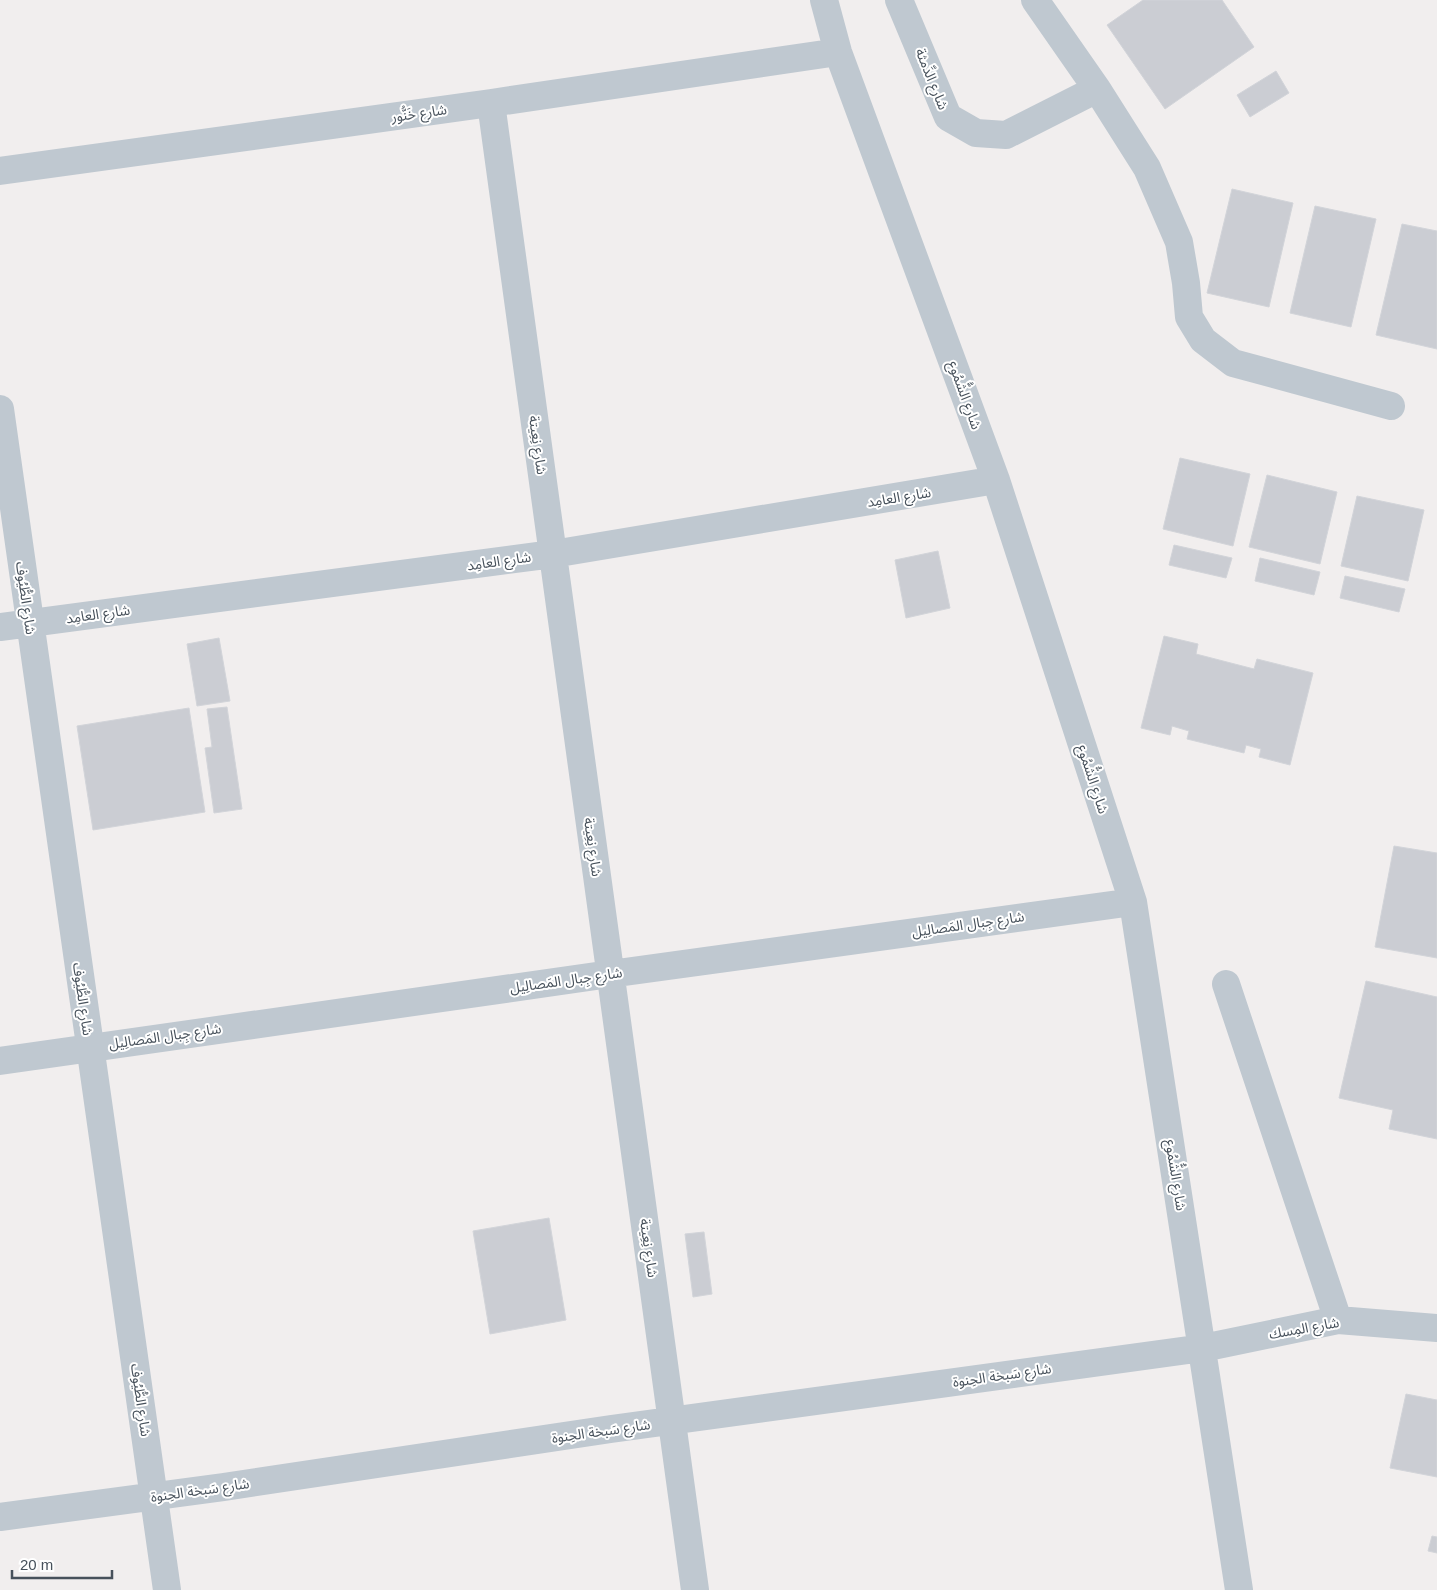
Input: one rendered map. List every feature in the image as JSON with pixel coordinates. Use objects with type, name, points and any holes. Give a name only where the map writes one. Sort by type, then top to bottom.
[{"type":"street","name":"شارع الشُّمُوع","points":[[824,0],[838,52],[996,480],[1133,902],[1239,1590]]},
{"type":"street","name":"شارع الدِّمثة","points":[[900,0],[948,117],[976,133],[1006,135],[1097,89]]},
{"type":"street","points":[[1035,0],[1097,89],[1147,168],[1179,242],[1186,283],[1189,318],[1203,340],[1233,362],[1391,406]]},
{"type":"street","name":"شارع خَنُّور","points":[[0,171],[491,103],[838,52]]},
{"type":"street","name":"شارع نِعِيتة","points":[[491,103],[695,1590]]},
{"type":"street","name":"شارع الطُّيُوف","points":[[0,409],[167,1590]]},
{"type":"street","name":"شارع العامِد","points":[[0,627],[553,554],[996,480]]},
{"type":"street","name":"شارع جِبال المَصالِيل","points":[[0,1061],[1133,902]]},
{"type":"street","points":[[1226,984],[1338,1320]]},
{"type":"street","name":"شارع المِسك","points":[[1202,1348],[1338,1320],[1437,1328]]},
{"type":"street","name":"شارع سَبخة الحِنوة","points":[[0,1517],[1202,1348]]},
{"type":"building","points":[[1143,0],[1222,0],[1254,47],[1165,109],[1107,25]]},
{"type":"building","points":[[1276,71],[1289,93],[1250,117],[1237,95]]},
{"type":"building","points":[[1232,189],[1293,203],[1269,307],[1207,293]]},
{"type":"building","points":[[1315,206],[1376,219],[1351,327],[1290,313]]},
{"type":"building","points":[[1402,224],[1437,231],[1437,349],[1376,335]]},
{"type":"building","points":[[1180,458],[1250,474],[1233,546],[1163,529]]},
{"type":"building","points":[[1267,475],[1337,492],[1320,564],[1249,547]]},
{"type":"building","points":[[1357,496],[1424,510],[1408,581],[1341,566]]},
{"type":"building","points":[[1174,545],[1232,558],[1226,578],[1169,565]]},
{"type":"building","points":[[938,551],[950,608],[906,618],[895,560]]},
{"type":"building","points":[[1260,558],[1320,572],[1314,595],[1255,581]]},
{"type":"building","points":[[1345,576],[1405,589],[1399,612],[1340,598]]},
{"type":"building","points":[[1164,636],[1198,644],[1196,654],[1254,669],[1257,659],[1313,673],[1290,765],[1259,757],[1261,749],[1246,745],[1244,753],[1187,739],[1189,731],[1172,726],[1170,735],[1141,728]]},
{"type":"building","points":[[219,638],[230,701],[197,706],[187,644]]},
{"type":"building","points":[[227,707],[242,809],[214,813],[205,748],[212,747],[207,709]]},
{"type":"building","points":[[189,708],[205,812],[93,830],[77,726]]},
{"type":"building","points":[[1394,846],[1437,853],[1437,958],[1375,947]]},
{"type":"building","points":[[1366,981],[1437,997],[1437,1139],[1389,1129],[1393,1110],[1339,1098]]},
{"type":"building","points":[[549,1218],[566,1320],[490,1334],[473,1231]]},
{"type":"building","points":[[704,1232],[712,1294],[693,1297],[685,1234]]},
{"type":"building","points":[[1406,1394],[1437,1400],[1437,1477],[1390,1468]]},
{"type":"building","points":[[1432,1536],[1437,1537],[1437,1553],[1428,1551]]}]
